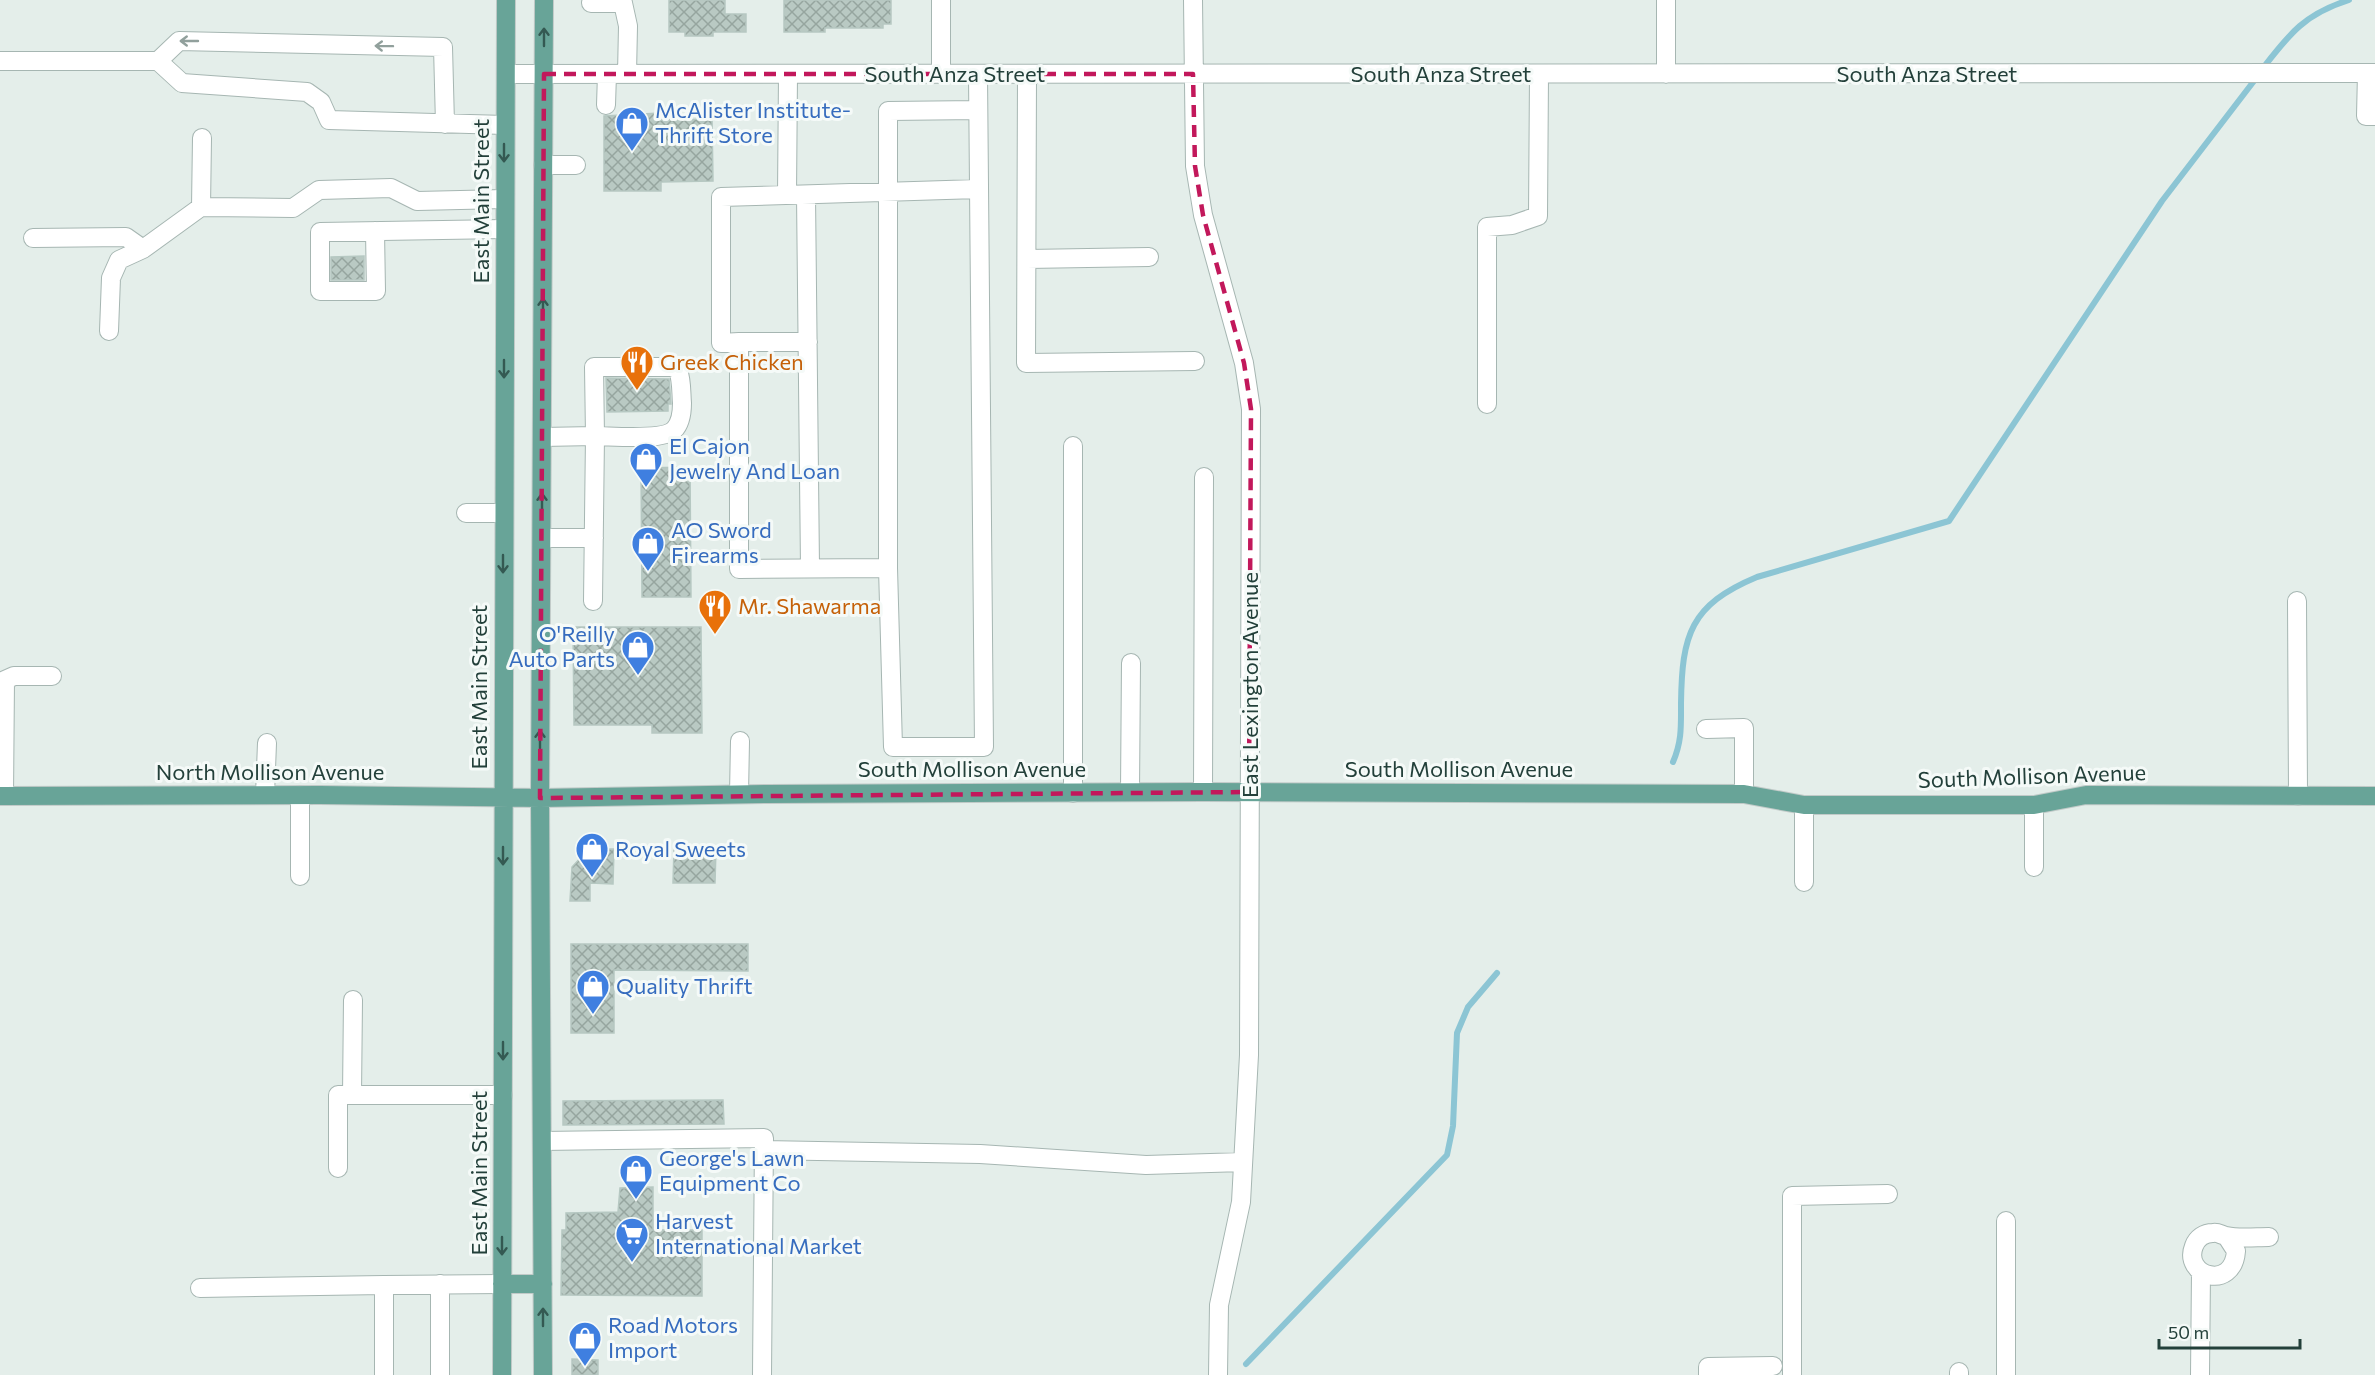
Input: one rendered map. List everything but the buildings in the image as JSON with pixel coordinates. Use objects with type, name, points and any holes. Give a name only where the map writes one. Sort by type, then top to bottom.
[{"type":"main road","name":"East Main Street","points":[[502,1375],[506,0]]},
{"type":"main road","points":[[543,1375],[540,798],[544,0]]},
{"type":"main road","name":"South Mollison Avenue","points":[[540,798],[739,794],[1130,792],[1744,794],[1804,805],[2034,805],[2086,795],[2375,796]]},
{"type":"main road","name":"North Mollison Avenue","points":[[2,796],[300,795],[540,798]]},
{"type":"main road","points":[[502,1284],[543,1284]]},
{"type":"street","points":[[941,0],[941,74]]},
{"type":"street","name":"East Lexington Avenue","points":[[1192,0],[1195,166],[1203,215],[1244,363],[1251,409],[1249,1055],[1240,1202],[1219,1305],[1218,1375]]},
{"type":"street","points":[[1666,0],[1666,74]]},
{"type":"street","points":[[591,3],[623,3],[628,26],[627,74]]},
{"type":"street","points":[[158,61],[179,41],[443,47],[445,124]]},
{"type":"street","points":[[0,61],[158,61],[182,83],[308,92],[321,102],[329,120],[505,125]]},
{"type":"street","name":"South Anza Street","points":[[507,74],[2371,73]]},
{"type":"street","points":[[2371,73],[2367,116],[2375,116]]},
{"type":"street","points":[[606,105],[607,74]]},
{"type":"street","points":[[787,195],[788,74]]},
{"type":"street","points":[[978,74],[984,747],[893,747],[888,568],[890,340],[888,111],[978,110]]},
{"type":"street","points":[[1027,74],[1026,363],[1195,361]]},
{"type":"street","points":[[1487,404],[1487,227],[1512,225],[1538,216],[1539,74]]},
{"type":"street","points":[[201,207],[202,138]]},
{"type":"street","points":[[543,165],[576,165]]},
{"type":"street","points":[[109,331],[111,278],[119,260],[143,249],[201,207],[293,208],[319,190],[329,189],[391,188],[417,201],[504,199]]},
{"type":"street","points":[[808,342],[721,343],[721,197],[978,189]]},
{"type":"street","points":[[806,195],[810,568]]},
{"type":"street","points":[[375,231],[376,291],[320,291],[320,232],[375,231],[504,229]]},
{"type":"street","points":[[33,238],[126,237],[143,249]]},
{"type":"street","points":[[1027,258],[1149,257]]},
{"type":"street","points":[[739,342],[739,569],[888,568]]},
{"type":"street","points":[[542,437],[595,436],[655,436],[673,431],[679,423],[682,410],[681,380],[678,370],[672,367],[594,367],[595,436],[593,601]]},
{"type":"street","points":[[1073,446],[1073,793]]},
{"type":"street","points":[[1203,792],[1204,477]]},
{"type":"street","points":[[466,513],[504,513]]},
{"type":"street","points":[[542,538],[594,538]]},
{"type":"street","points":[[2297,601],[2298,796]]},
{"type":"street","points":[[1130,792],[1131,663]]},
{"type":"street","points":[[2,796],[5,680],[9,677],[52,676]]},
{"type":"street","points":[[1706,729],[1744,728],[1744,794]]},
{"type":"street","points":[[739,794],[740,741]]},
{"type":"street","points":[[265,795],[267,743]]},
{"type":"street","points":[[300,795],[300,876]]},
{"type":"street","points":[[1804,805],[1804,882]]},
{"type":"street","points":[[2034,805],[2034,867]]},
{"type":"street","points":[[352,1095],[353,1000]]},
{"type":"street","points":[[338,1168],[338,1095],[503,1095]]},
{"type":"street","points":[[542,1141],[764,1138],[762,1375]]},
{"type":"street","points":[[764,1150],[980,1154],[1146,1165],[1243,1162]]},
{"type":"street","points":[[1792,1375],[1792,1196],[1888,1194]]},
{"type":"street","points":[[2006,1221],[2006,1375]]},
{"type":"street","points":[[2211,1233],[2220,1233],[2227,1237],[2236,1251],[2232,1268],[2217,1276],[2201,1272],[2195,1266],[2193,1257],[2193,1249],[2197,1241],[2211,1233]]},
{"type":"street","points":[[2227,1237],[2269,1237]]},
{"type":"street","points":[[2200,1375],[2201,1272]]},
{"type":"street","points":[[440,1284],[440,1375]]},
{"type":"street","points":[[200,1288],[502,1284]]},
{"type":"street","points":[[384,1285],[384,1375]]},
{"type":"street","points":[[1708,1375],[1708,1367],[1773,1366]]},
{"type":"highlighted area","points":[[544,74],[1193,74],[1195,166],[1203,215],[1244,363],[1251,409],[1249,792],[540,798]]},
{"type":"waterway","points":[[2263,68],[2290,35],[2310,18],[2349,0]]},
{"type":"waterway","points":[[1673,762],[1680,733],[1684,659],[1694,625],[1704,611],[1717,599],[1757,577],[1949,521],[2162,201],[2257,77]]},
{"type":"waterway","points":[[1246,1364],[1447,1155],[1453,1126],[1457,1033],[1468,1007],[1497,973]]},
{"type":"place","name":"McAlister Institute- Thrift Store","points":[[632,152]]},
{"type":"place","name":"Greek Chicken","points":[[637,391]]},
{"type":"place","name":"El Cajon Jewelry And Loan","points":[[646,488]]},
{"type":"place","name":"AO Sword Firearms","points":[[648,572]]},
{"type":"place","name":"Mr. Shawarma","points":[[715,635]]},
{"type":"place","name":"O'Reilly Auto Parts","points":[[638,676]]},
{"type":"place","name":"Royal Sweets","points":[[592,878]]},
{"type":"place","name":"Quality Thrift","points":[[593,1015]]},
{"type":"place","name":"George's Lawn Equipment Co","points":[[636,1200]]},
{"type":"place","name":"Harvest International Market","points":[[632,1263]]},
{"type":"place","name":"Road Motors Import","points":[[585,1367]]}]
